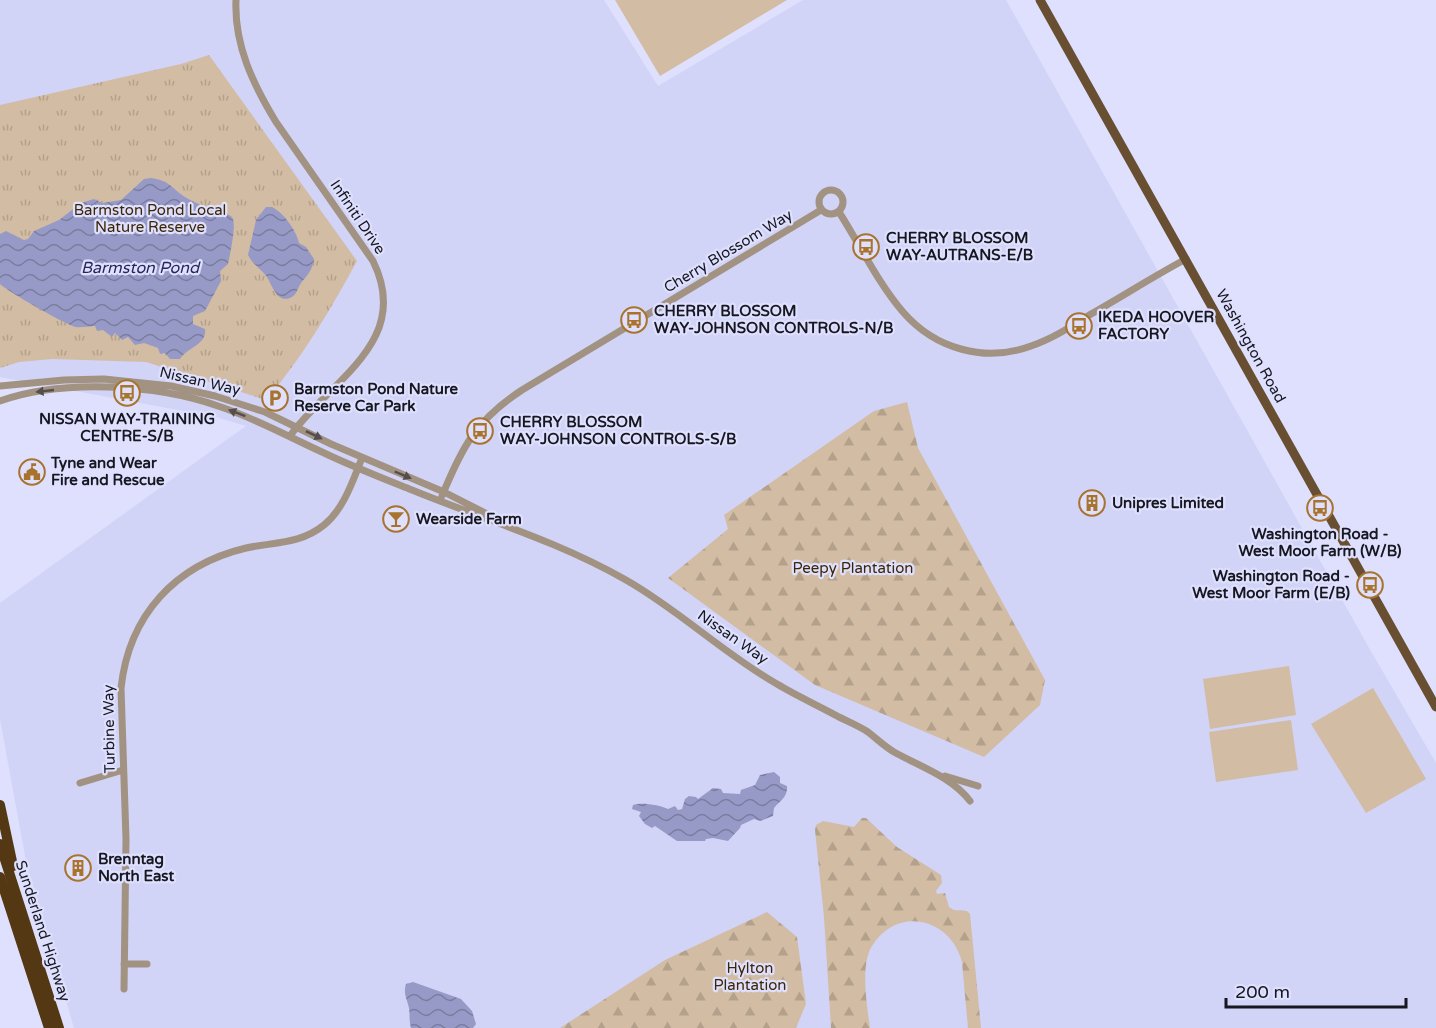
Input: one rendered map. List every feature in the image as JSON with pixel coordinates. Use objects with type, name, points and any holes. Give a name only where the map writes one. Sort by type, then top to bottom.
[{"type":"highway","points":[[0,805],[30,942]]},
{"type":"highway","name":"Sunderland Highway","points":[[0,844],[58,1028]]},
{"type":"highway","name":"Sunderland Highway","points":[[0,877],[48,1028]]},
{"type":"highway","points":[[0,883],[9,908]]},
{"type":"main road","name":"Washington Road","points":[[1040,0],[1436,707]]},
{"type":"street","name":"Infiniti Drive","points":[[236,0],[237,29],[241,48],[262,98],[276,122],[373,261],[384,292],[381,322],[371,347],[290,436]]},
{"type":"street","name":"Cherry Blossom Way","points":[[440,501],[472,434],[497,407],[821,210],[820,198],[825,192],[833,190],[840,193],[844,199],[843,207],[839,212],[891,296],[914,324],[945,344],[976,352],[1011,352],[1045,341],[1186,259]]},
{"type":"street","points":[[821,210],[828,214],[839,212]]},
{"type":"street","name":"Nissan Way","points":[[0,386],[104,379],[138,381],[215,396],[259,410],[362,458],[444,492],[511,527]]},
{"type":"street","name":"Nissan Way","points":[[0,401],[29,392],[112,387],[159,392],[216,405],[261,422],[358,468],[511,527],[586,559],[627,581],[678,614],[775,683],[867,732],[882,745],[937,774]]},
{"type":"street","name":"Turbine Way","points":[[124,989],[126,840],[121,704],[123,671],[136,632],[156,601],[185,573],[209,560],[248,548],[300,539],[320,528],[338,509],[362,458]]},
{"type":"street","points":[[80,783],[123,770]]},
{"type":"street","points":[[937,774],[978,786]]},
{"type":"street","points":[[937,774],[957,787],[970,801]]},
{"type":"street","points":[[124,964],[147,964]]},
{"type":"shaded area","points":[[0,0],[604,0],[658,86],[803,0],[1006,0],[1369,648],[1436,763],[1436,1028],[74,1028],[26,861],[0,719],[0,603],[246,426],[216,417],[0,377]]},
{"type":"green space","points":[[615,0],[787,0],[660,76]]},
{"type":"green space","name":"Barmston Pond Local Nature Reserve","points":[[209,55],[357,261],[304,350],[266,400],[146,362],[52,359],[19,362],[0,368],[0,105],[181,64]]},
{"type":"green space","name":"Peepy Plantation","points":[[907,402],[918,448],[1045,680],[1040,705],[984,757],[815,685],[668,578],[728,529],[724,515],[874,411]]},
{"type":"green space","points":[[1289,666],[1296,715],[1210,729],[1203,679]]},
{"type":"green space","points":[[1373,688],[1426,779],[1366,813],[1311,724]]},
{"type":"green space","points":[[1291,720],[1298,770],[1216,782],[1209,732]]},
{"type":"green space","points":[[862,818],[866,818],[897,847],[941,875],[942,883],[936,891],[937,894],[945,893],[949,907],[954,910],[967,911],[970,914],[981,1028],[968,1028],[962,962],[956,947],[947,935],[935,927],[922,922],[909,921],[895,925],[883,933],[868,954],[865,986],[870,1028],[831,1028],[824,917],[815,830],[816,825],[823,821],[854,827]]},
{"type":"green space","name":"Hylton Plantation","points":[[767,912],[797,937],[806,1004],[796,1028],[560,1028],[665,960]]},
{"type":"water","name":"Barmston Pond","points":[[151,178],[165,182],[184,196],[205,207],[211,205],[215,207],[231,216],[233,221],[228,264],[220,271],[221,281],[205,311],[193,316],[193,324],[205,329],[205,334],[200,342],[180,359],[170,359],[165,353],[160,354],[158,348],[144,343],[135,345],[128,337],[122,340],[115,333],[112,337],[103,330],[97,331],[95,326],[71,325],[50,315],[0,284],[0,234],[6,231],[24,240],[28,239],[34,231],[59,220],[81,203],[94,199],[102,203],[121,200],[144,179]]},
{"type":"water","points":[[266,207],[272,207],[289,222],[299,243],[306,247],[314,259],[296,294],[290,298],[285,299],[278,296],[267,277],[248,255],[256,220]]},
{"type":"water","points":[[774,772],[780,777],[780,783],[787,786],[787,790],[774,808],[773,816],[760,821],[754,819],[741,825],[728,841],[713,838],[705,841],[677,841],[655,826],[652,828],[645,824],[639,816],[641,812],[632,809],[633,805],[641,804],[668,809],[675,806],[678,810],[682,809],[685,799],[689,796],[698,799],[713,788],[721,789],[723,793],[740,794],[741,790],[755,785],[760,775]]},
{"type":"water","points":[[413,982],[461,999],[472,1011],[476,1024],[473,1028],[411,1028],[405,991],[406,984]]},
{"type":"place","name":"CHERRY BLOSSOM WAY-AUTRANS-E/B","points":[[866,247]]},
{"type":"place","name":"CHERRY BLOSSOM WAY-JOHNSON CONTROLS-N/B","points":[[634,320]]},
{"type":"place","name":"IKEDA HOOVER FACTORY","points":[[1079,326]]},
{"type":"place","name":"NISSAN WAY-TRAINING CENTRE-S/B","points":[[127,393]]},
{"type":"place","name":"Barmston Pond Nature Reserve Car Park","points":[[275,398]]},
{"type":"place","name":"CHERRY BLOSSOM WAY-JOHNSON CONTROLS-S/B","points":[[480,431]]},
{"type":"place","name":"Tyne and Wear Fire and Rescue","points":[[32,472]]},
{"type":"place","name":"Unipres Limited","points":[[1092,503]]},
{"type":"place","name":"Washington Road - West Moor Farm (W/B)","points":[[1320,508]]},
{"type":"place","name":"Wearside Farm","points":[[396,519]]},
{"type":"place","name":"Washington Road - West Moor Farm (E/B)","points":[[1370,585]]},
{"type":"place","name":"Brenntag North East","points":[[78,868]]}]
